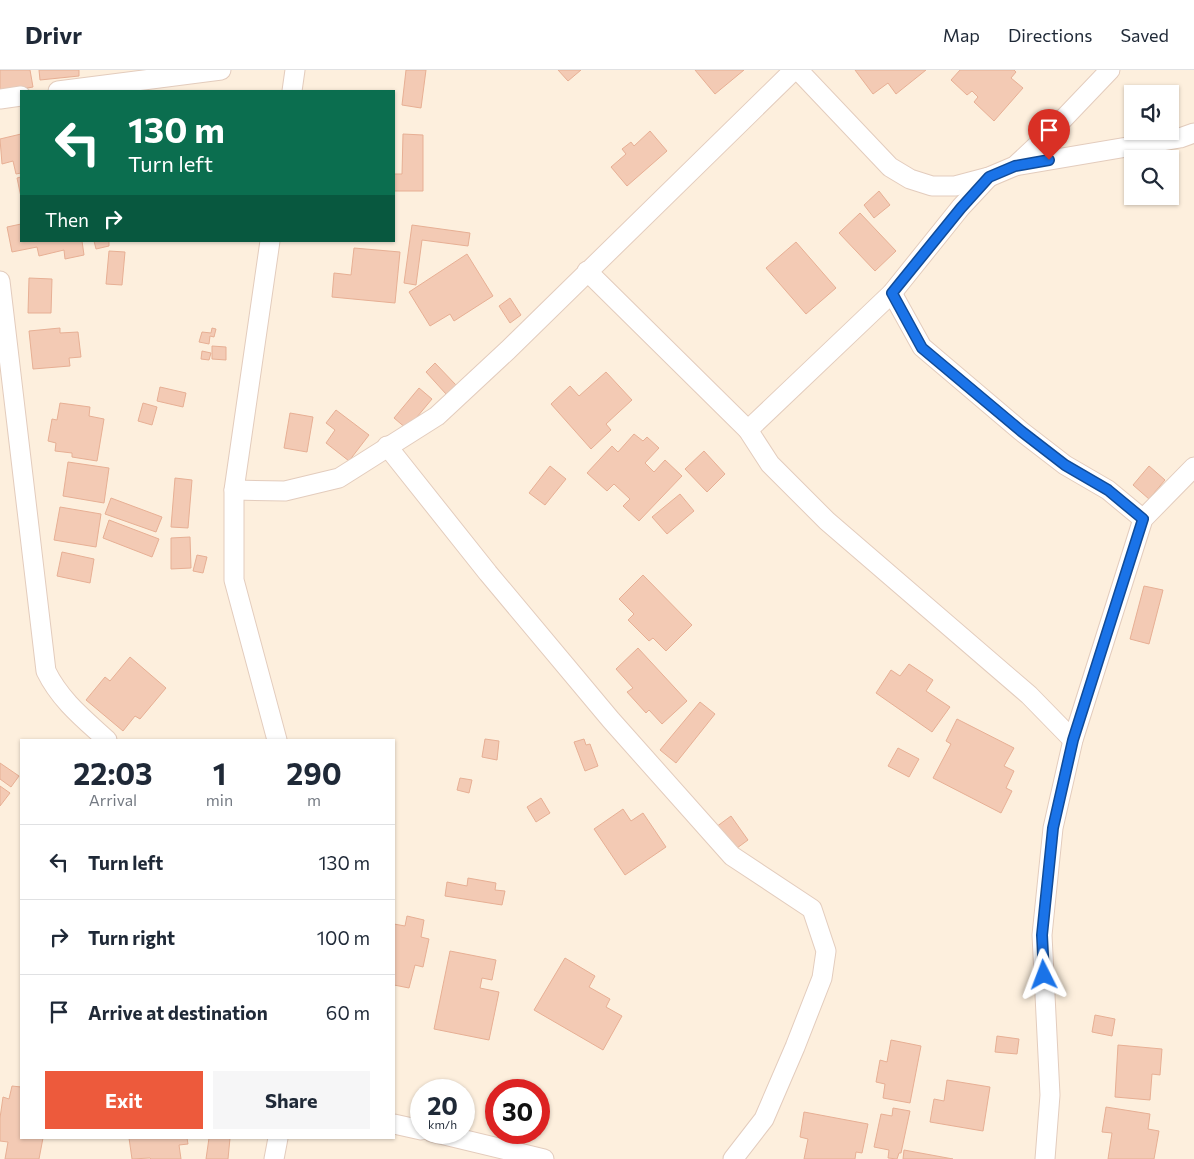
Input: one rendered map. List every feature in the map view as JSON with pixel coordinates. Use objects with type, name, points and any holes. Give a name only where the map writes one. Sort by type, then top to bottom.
[{"type":"street","points":[[66,90],[221,70]]},
{"type":"street","points":[[292,90],[295,70]]},
{"type":"street","points":[[234,490],[285,491],[339,478],[436,416],[508,350],[796,70],[890,167],[910,179],[932,186],[955,186],[989,177],[1015,166],[1180,138],[1194,133]]},
{"type":"street","points":[[1015,166],[1046,137],[1110,70]]},
{"type":"street","points":[[0,99],[20,96]]},
{"type":"street","points":[[748,430],[892,293],[961,208],[989,177]]},
{"type":"street","points":[[270,242],[234,490],[234,580],[277,739]]},
{"type":"street","points":[[587,272],[748,430],[770,464],[827,521],[1029,695],[1073,740]]},
{"type":"street","points":[[0,281],[6,388],[46,671],[52,683],[65,700],[106,739]]},
{"type":"street","points":[[892,293],[922,348],[1021,431],[1065,465],[1108,490],[1143,519]]},
{"type":"street","points":[[387,446],[488,573],[605,713],[732,856],[812,909],[826,951],[822,978],[764,1120],[733,1159]]},
{"type":"street","points":[[1045,1159],[1050,1095],[1042,935],[1053,828],[1073,740],[1143,519],[1194,467]]},
{"type":"street","points":[[395,1124],[410,1128]]},
{"type":"street","points":[[274,1159],[278,1139]]},
{"type":"street","points":[[475,1142],[544,1159]]},
{"type":"building","points":[[0,70],[30,70],[33,87],[0,93]]},
{"type":"building","points":[[39,70],[79,70],[79,76],[40,80]]},
{"type":"building","points":[[406,70],[426,70],[421,108],[402,105]]},
{"type":"building","points":[[558,70],[581,70],[568,81]]},
{"type":"building","points":[[695,70],[744,70],[715,94]]},
{"type":"building","points":[[855,70],[926,70],[896,94],[888,83],[873,94]]},
{"type":"building","points":[[960,70],[1014,70],[1016,72],[1011,78],[1023,88],[994,121],[974,102],[978,97],[972,91],[967,95],[951,80]]},
{"type":"building","points":[[650,131],[667,151],[627,186],[611,167],[626,154],[622,149],[631,142],[634,146]]},
{"type":"building","points":[[20,134],[20,173],[16,174],[13,161],[2,164],[0,139]]},
{"type":"building","points":[[403,134],[423,135],[423,191],[395,191],[395,174],[402,174]]},
{"type":"building","points":[[20,177],[20,192],[17,178]]},
{"type":"building","points":[[879,191],[890,205],[874,218],[864,205]]},
{"type":"building","points":[[860,213],[896,251],[875,271],[839,233]]},
{"type":"building","points":[[20,224],[20,242],[82,242],[84,255],[65,259],[64,250],[39,256],[37,247],[12,252],[7,227]]},
{"type":"building","points":[[412,225],[470,233],[468,246],[422,240],[416,285],[404,283]]},
{"type":"building","points":[[94,242],[109,242],[109,246],[96,249]]},
{"type":"building","points":[[796,242],[836,288],[806,314],[766,268]]},
{"type":"building","points":[[354,248],[400,252],[395,303],[332,297],[334,273],[351,275]]},
{"type":"building","points":[[109,251],[125,252],[122,285],[106,284]]},
{"type":"building","points":[[467,254],[493,296],[454,321],[450,314],[430,326],[409,292]]},
{"type":"building","points":[[29,278],[52,279],[51,313],[28,313]]},
{"type":"building","points":[[510,298],[521,315],[510,323],[499,306]]},
{"type":"building","points":[[60,328],[60,333],[78,332],[81,357],[69,358],[70,366],[33,369],[29,331]]},
{"type":"building","points":[[212,328],[216,329],[214,337],[210,336],[209,344],[199,342],[202,332],[211,333]]},
{"type":"building","points":[[212,346],[226,347],[226,360],[212,359]]},
{"type":"building","points":[[202,351],[211,353],[209,360],[201,359]]},
{"type":"building","points":[[435,363],[456,385],[446,394],[426,372]]},
{"type":"building","points":[[606,372],[632,400],[606,424],[611,430],[591,449],[551,404],[570,386],[579,396]]},
{"type":"building","points":[[160,387],[186,393],[183,407],[157,401]]},
{"type":"building","points":[[419,388],[432,399],[407,429],[394,418]]},
{"type":"building","points":[[60,403],[90,407],[89,416],[104,419],[97,461],[72,457],[72,453],[55,451],[56,443],[48,441],[52,419],[57,420]]},
{"type":"building","points":[[143,403],[157,407],[152,425],[138,421]]},
{"type":"building","points":[[336,410],[369,435],[349,461],[326,443],[335,430],[326,423]]},
{"type":"building","points":[[290,413],[313,417],[307,452],[284,448]]},
{"type":"building","points":[[634,434],[643,441],[647,437],[659,448],[645,463],[654,472],[665,460],[682,476],[639,521],[623,506],[630,499],[614,484],[607,491],[587,473],[612,446],[618,452]]},
{"type":"building","points":[[704,451],[725,474],[707,492],[685,469]]},
{"type":"building","points":[[68,462],[109,468],[104,503],[63,496]]},
{"type":"building","points":[[550,466],[566,479],[545,505],[529,493]]},
{"type":"building","points":[[1149,466],[1165,480],[1149,499],[1133,485]]},
{"type":"building","points":[[175,478],[192,480],[188,528],[171,527]]},
{"type":"building","points":[[680,494],[694,511],[667,534],[652,517]]},
{"type":"building","points":[[111,498],[162,517],[156,532],[105,514]]},
{"type":"building","points":[[60,507],[101,514],[96,547],[54,540]]},
{"type":"building","points":[[109,520],[159,539],[152,557],[103,538]]},
{"type":"building","points":[[190,537],[191,568],[171,569],[171,538]]},
{"type":"building","points":[[62,552],[94,559],[90,583],[57,576]]},
{"type":"building","points":[[197,555],[207,557],[203,573],[193,571]]},
{"type":"building","points":[[643,575],[692,625],[666,651],[653,638],[649,641],[628,620],[634,614],[619,599]]},
{"type":"building","points":[[1144,586],[1163,590],[1149,644],[1130,639]]},
{"type":"building","points":[[638,648],[687,701],[662,724],[649,710],[646,713],[627,692],[633,688],[616,669]]},
{"type":"building","points":[[130,657],[166,688],[140,719],[135,716],[123,731],[86,700],[105,677],[110,681]]},
{"type":"building","points":[[909,664],[933,680],[926,691],[950,707],[932,732],[876,693],[891,670],[900,676]]},
{"type":"building","points":[[700,702],[715,714],[676,763],[660,750]]},
{"type":"building","points":[[957,719],[1014,748],[1004,766],[1014,771],[1006,788],[1012,791],[1001,813],[933,778],[951,744],[946,741]]},
{"type":"building","points":[[485,739],[499,741],[497,760],[482,757]]},
{"type":"building","points":[[584,739],[586,745],[590,744],[598,766],[585,771],[574,742]]},
{"type":"building","points":[[898,748],[919,759],[909,777],[888,766]]},
{"type":"building","points":[[0,763],[19,776],[11,787],[0,779]]},
{"type":"building","points":[[460,778],[472,780],[469,793],[457,790]]},
{"type":"building","points":[[0,786],[10,793],[0,806]]},
{"type":"building","points":[[541,798],[550,813],[536,822],[527,807]]},
{"type":"building","points":[[623,809],[631,821],[643,813],[666,847],[625,875],[594,829]]},
{"type":"building","points":[[731,816],[748,840],[733,851],[716,827]]},
{"type":"building","points":[[468,878],[496,883],[495,890],[505,891],[502,905],[445,896],[447,882],[467,886]]},
{"type":"building","points":[[407,916],[424,920],[421,937],[429,939],[423,967],[415,965],[409,988],[395,985],[395,924],[405,926]]},
{"type":"building","points":[[450,951],[496,960],[492,980],[482,978],[480,988],[499,992],[489,1040],[434,1029]]},
{"type":"building","points":[[565,958],[595,976],[589,987],[610,999],[606,1007],[622,1016],[603,1050],[534,1010]]},
{"type":"building","points":[[1095,1015],[1115,1019],[1112,1036],[1092,1032]]},
{"type":"building","points":[[997,1036],[1019,1039],[1017,1054],[995,1052]]},
{"type":"building","points":[[891,1040],[921,1046],[910,1103],[883,1098],[885,1084],[876,1082],[880,1060],[887,1062]]},
{"type":"building","points":[[1118,1045],[1162,1049],[1160,1075],[1152,1074],[1150,1100],[1115,1097]]},
{"type":"building","points":[[947,1080],[990,1087],[983,1131],[930,1122],[934,1099],[944,1101]]},
{"type":"building","points":[[12,1086],[20,1087],[20,1139],[43,1139],[39,1159],[5,1159],[8,1142],[0,1141],[0,1118],[3,1097],[9,1099]]},
{"type":"building","points":[[1106,1107],[1150,1114],[1148,1129],[1159,1131],[1154,1159],[1108,1159],[1112,1133],[1102,1132]]},
{"type":"building","points":[[893,1108],[910,1111],[901,1153],[899,1153],[897,1159],[888,1158],[889,1150],[874,1147],[881,1114],[892,1116]]},
{"type":"building","points":[[804,1112],[868,1124],[862,1153],[856,1152],[855,1159],[804,1159],[808,1139],[800,1137]]},
{"type":"building","points":[[129,1139],[187,1139],[188,1144],[179,1145],[181,1159],[132,1159]]},
{"type":"building","points":[[209,1139],[230,1139],[228,1159],[206,1159]]},
{"type":"building","points":[[904,1150],[953,1159],[903,1159]]},
{"type":"route","points":[[1044,975],[1042,935],[1053,828],[1073,740],[1143,519],[1108,490],[1065,465],[1021,431],[922,348],[892,293],[961,208],[989,177],[1015,166],[1049,160]]}]
